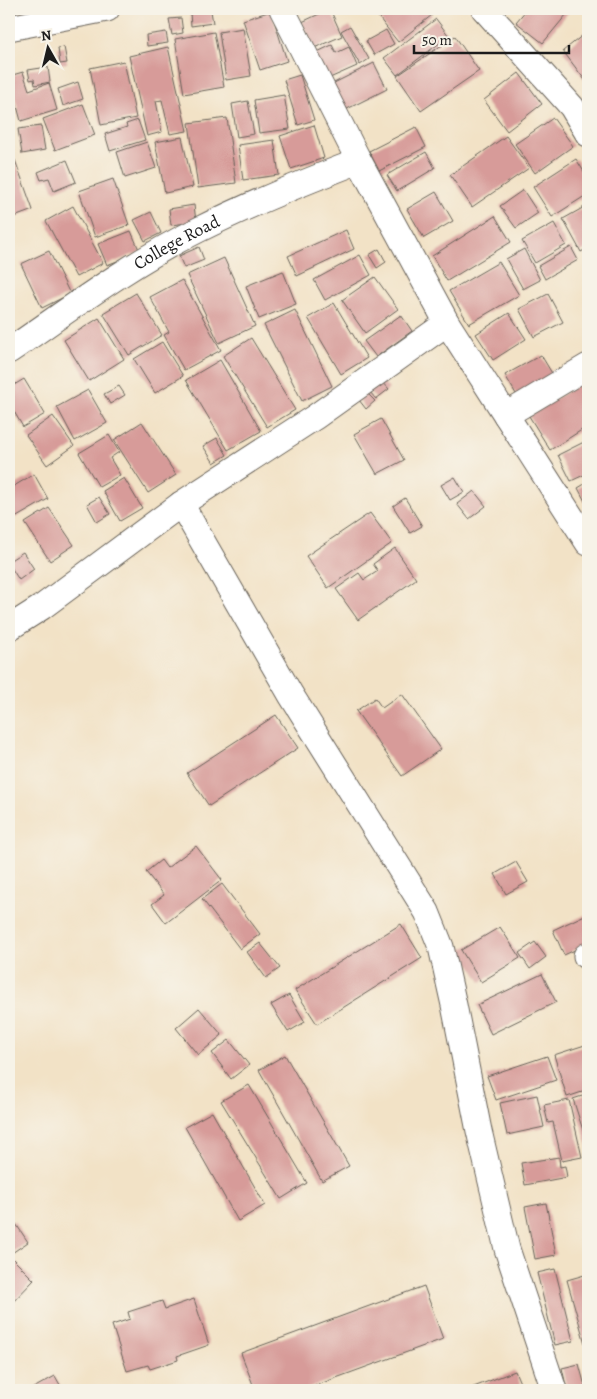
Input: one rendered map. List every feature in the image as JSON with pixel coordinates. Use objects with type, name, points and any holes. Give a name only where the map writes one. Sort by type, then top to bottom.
[{"type":"street","points":[[9,28],[107,9]]},
{"type":"street","points":[[282,9],[359,161],[447,323],[588,543]]},
{"type":"street","points":[[484,9],[580,101],[588,134]]},
{"type":"street","name":"College Road","points":[[9,351],[115,278],[197,231],[283,190],[359,161]]},
{"type":"street","points":[[9,628],[42,607],[181,504],[315,417],[447,323]]},
{"type":"street","points":[[506,415],[588,366]]},
{"type":"street","points":[[181,504],[291,695],[427,912],[440,947],[454,1005],[479,1131],[508,1248],[554,1390]]},
{"type":"building","points":[[330,9],[342,36],[314,48],[302,22]]},
{"type":"building","points":[[372,9],[426,9],[432,15],[398,42]]},
{"type":"building","points":[[527,9],[571,9],[543,43],[516,22]]},
{"type":"building","points":[[211,11],[213,23],[191,26],[190,13]]},
{"type":"building","points":[[271,11],[287,61],[260,70],[243,20]]},
{"type":"building","points":[[181,18],[183,33],[172,35],[169,19]]},
{"type":"building","points":[[436,19],[449,36],[397,75],[384,58]]},
{"type":"building","points":[[350,26],[369,59],[360,65],[341,31]]},
{"type":"building","points":[[243,28],[251,76],[226,80],[219,32]]},
{"type":"building","points":[[386,30],[394,44],[374,55],[366,41]]},
{"type":"building","points":[[588,31],[588,84],[563,51]]},
{"type":"building","points":[[166,32],[168,43],[147,46],[146,35]]},
{"type":"building","points":[[214,32],[224,87],[184,94],[175,39]]},
{"type":"building","points":[[455,36],[479,71],[421,111],[397,76]]},
{"type":"building","points":[[332,45],[336,53],[349,47],[357,66],[323,81],[311,55]]},
{"type":"building","points":[[64,47],[67,63],[60,64],[58,48]]},
{"type":"building","points":[[168,47],[187,131],[170,134],[162,100],[156,101],[162,132],[147,136],[129,56]]},
{"type":"building","points":[[124,61],[136,118],[101,125],[90,68]]},
{"type":"building","points":[[374,63],[387,89],[343,111],[330,85]]},
{"type":"building","points":[[48,67],[50,82],[35,85],[34,79],[30,80],[28,70]]},
{"type":"building","points":[[23,72],[29,90],[49,83],[57,110],[21,121],[9,76]]},
{"type":"building","points":[[519,73],[542,104],[507,131],[484,100]]},
{"type":"building","points":[[300,75],[314,120],[298,125],[284,80]]},
{"type":"building","points":[[78,82],[83,99],[63,106],[58,89]]},
{"type":"building","points":[[284,95],[290,129],[259,133],[254,100]]},
{"type":"building","points":[[248,101],[254,134],[237,137],[232,104]]},
{"type":"building","points":[[83,104],[95,135],[55,150],[43,119]]},
{"type":"building","points":[[227,118],[236,183],[198,188],[189,123]]},
{"type":"building","points":[[553,118],[573,146],[535,173],[515,144]]},
{"type":"building","points":[[138,120],[145,140],[110,151],[105,134],[127,127],[126,124]]},
{"type":"building","points":[[314,125],[324,158],[291,169],[280,136]]},
{"type":"building","points":[[41,126],[45,150],[22,154],[18,129]]},
{"type":"building","points":[[416,127],[426,147],[379,171],[369,151]]},
{"type":"building","points":[[506,136],[529,168],[472,207],[450,175]]},
{"type":"building","points":[[182,137],[193,187],[165,193],[155,142]]},
{"type":"building","points":[[274,140],[279,175],[243,180],[238,145]]},
{"type":"building","points":[[147,142],[156,168],[125,178],[117,152]]},
{"type":"building","points":[[426,152],[435,168],[397,191],[387,175]]},
{"type":"building","points":[[576,159],[588,178],[588,194],[552,217],[533,187]]},
{"type":"building","points":[[15,160],[33,210],[9,219],[9,162]]},
{"type":"building","points":[[67,160],[76,182],[54,191],[49,178],[41,180],[38,172]]},
{"type":"building","points":[[113,179],[129,225],[95,237],[79,191]]},
{"type":"building","points":[[523,190],[538,213],[516,228],[500,206]]},
{"type":"building","points":[[436,192],[453,221],[424,238],[407,209]]},
{"type":"building","points":[[194,205],[196,222],[171,225],[169,209]]},
{"type":"building","points":[[588,205],[588,248],[581,252],[563,219]]},
{"type":"building","points":[[73,206],[103,263],[76,277],[46,221]]},
{"type":"building","points":[[151,212],[161,233],[145,241],[134,220]]},
{"type":"building","points":[[495,216],[511,242],[447,281],[432,256]]},
{"type":"building","points":[[554,223],[566,245],[535,263],[522,241]]},
{"type":"building","points":[[346,230],[354,249],[297,276],[288,256]]},
{"type":"building","points":[[131,231],[140,252],[107,265],[98,244]]},
{"type":"building","points":[[199,247],[204,260],[184,268],[179,256]]},
{"type":"building","points":[[571,247],[578,260],[545,279],[538,266]]},
{"type":"building","points":[[379,249],[386,262],[377,268],[369,255]]},
{"type":"building","points":[[524,249],[540,280],[523,289],[506,259]]},
{"type":"building","points":[[49,251],[70,294],[42,308],[21,264]]},
{"type":"building","points":[[360,255],[371,275],[325,300],[314,280]]},
{"type":"building","points":[[224,258],[255,326],[219,343],[187,275]]},
{"type":"building","points":[[499,262],[519,295],[469,324],[449,291]]},
{"type":"building","points":[[283,271],[296,304],[259,319],[246,286]]},
{"type":"building","points":[[375,277],[398,309],[365,333],[342,300]]},
{"type":"building","points":[[182,280],[221,350],[184,370],[164,335],[169,332],[150,297]]},
{"type":"building","points":[[136,293],[162,335],[129,355],[103,313]]},
{"type":"building","points":[[548,294],[563,322],[534,337],[519,309]]},
{"type":"building","points":[[334,303],[367,358],[341,374],[308,318]]},
{"type":"building","points":[[295,310],[332,386],[302,401],[264,325]]},
{"type":"building","points":[[509,313],[526,339],[493,360],[476,334]]},
{"type":"building","points":[[401,315],[412,331],[376,357],[364,341]]},
{"type":"building","points":[[99,318],[124,359],[89,381],[64,340]]},
{"type":"building","points":[[251,338],[295,410],[267,427],[223,356]]},
{"type":"building","points":[[162,342],[183,376],[155,393],[134,359]]},
{"type":"building","points":[[541,355],[556,380],[520,401],[505,375]]},
{"type":"building","points":[[220,360],[261,431],[228,450],[186,380]]},
{"type":"building","points":[[24,379],[45,414],[23,427],[9,403],[9,388]]},
{"type":"building","points":[[382,381],[389,389],[376,399],[369,391]]},
{"type":"building","points":[[582,382],[588,392],[588,426],[550,450],[529,416]]},
{"type":"building","points":[[119,386],[125,395],[110,404],[104,394]]},
{"type":"building","points":[[88,390],[107,423],[75,441],[57,407]]},
{"type":"building","points":[[367,393],[375,401],[366,409],[359,400]]},
{"type":"building","points":[[53,416],[74,446],[47,465],[26,435]]},
{"type":"building","points":[[381,419],[404,460],[377,474],[354,434]]},
{"type":"building","points":[[142,422],[176,475],[148,493],[114,440]]},
{"type":"building","points":[[109,435],[119,452],[110,458],[120,475],[99,487],[79,453]]},
{"type":"building","points":[[217,438],[227,455],[214,463],[203,446]]},
{"type":"building","points":[[588,440],[588,473],[571,481],[558,455]]},
{"type":"building","points":[[34,474],[48,499],[15,518],[9,507],[9,489]]},
{"type":"building","points":[[455,477],[464,492],[450,500],[441,485]]},
{"type":"building","points":[[124,478],[142,508],[120,521],[103,491]]},
{"type":"building","points":[[588,482],[588,507],[578,488]]},
{"type":"building","points":[[474,491],[486,506],[469,519],[457,504]]},
{"type":"building","points":[[99,497],[110,514],[97,522],[87,504]]},
{"type":"building","points":[[405,498],[422,526],[410,533],[393,506]]},
{"type":"building","points":[[49,508],[74,545],[50,561],[25,523]]},
{"type":"building","points":[[370,513],[392,543],[328,588],[306,556]]},
{"type":"building","points":[[395,548],[416,579],[358,620],[336,589],[359,573],[364,580],[378,571],[373,564]]},
{"type":"building","points":[[23,552],[34,569],[19,580],[9,561]]},
{"type":"building","points":[[402,694],[441,749],[402,776],[356,711],[375,698],[382,708]]},
{"type":"building","points":[[276,715],[298,748],[209,806],[187,773]]},
{"type":"building","points":[[196,846],[222,880],[166,923],[152,904],[164,895],[146,872],[161,860],[167,868]]},
{"type":"building","points":[[516,862],[528,882],[506,894],[495,874]]},
{"type":"building","points":[[222,884],[260,934],[240,949],[202,899]]},
{"type":"building","points":[[587,914],[588,944],[564,955],[553,930]]},
{"type":"building","points":[[401,924],[422,958],[317,1024],[295,990]]},
{"type":"building","points":[[500,927],[520,958],[481,982],[461,950]]},
{"type":"building","points":[[535,942],[546,957],[530,969],[519,953]]},
{"type":"building","points":[[260,943],[280,968],[266,978],[247,952]]},
{"type":"building","points":[[542,974],[556,1002],[491,1034],[477,1005]]},
{"type":"building","points":[[289,995],[305,1022],[288,1032],[271,1005]]},
{"type":"building","points":[[199,1008],[222,1035],[198,1055],[176,1028]]},
{"type":"building","points":[[229,1040],[249,1065],[231,1079],[212,1053]]},
{"type":"building","points":[[588,1044],[588,1090],[567,1097],[554,1055]]},
{"type":"building","points":[[285,1055],[349,1166],[322,1181],[259,1070]]},
{"type":"building","points":[[547,1056],[556,1080],[496,1100],[487,1076]]},
{"type":"building","points":[[249,1085],[307,1183],[281,1199],[221,1101]]},
{"type":"building","points":[[588,1094],[588,1146],[573,1099]]},
{"type":"building","points":[[537,1095],[544,1127],[507,1135],[500,1103]]},
{"type":"building","points":[[569,1100],[582,1157],[562,1161],[553,1122],[548,1123],[544,1105]]},
{"type":"building","points":[[212,1112],[265,1205],[238,1221],[185,1127]]},
{"type":"building","points":[[559,1157],[560,1167],[565,1166],[567,1177],[525,1185],[521,1163]]},
{"type":"building","points":[[546,1203],[556,1255],[535,1259],[525,1207]]},
{"type":"building","points":[[14,1221],[28,1242],[9,1255],[9,1224]]},
{"type":"building","points":[[12,1258],[34,1280],[9,1306],[9,1261]]},
{"type":"building","points":[[555,1269],[573,1341],[555,1345],[537,1273]]},
{"type":"building","points":[[588,1274],[588,1354],[567,1280]]},
{"type":"building","points":[[424,1286],[443,1339],[303,1390],[255,1390],[241,1353]]},
{"type":"building","points":[[194,1299],[209,1345],[177,1356],[178,1360],[150,1369],[148,1365],[127,1371],[112,1325],[130,1319],[128,1312],[162,1301],[165,1309]]},
{"type":"building","points":[[579,1364],[586,1390],[567,1390],[562,1368]]},
{"type":"building","points":[[515,1371],[523,1390],[466,1390]]},
{"type":"building","points":[[55,1376],[63,1390],[30,1390]]}]
